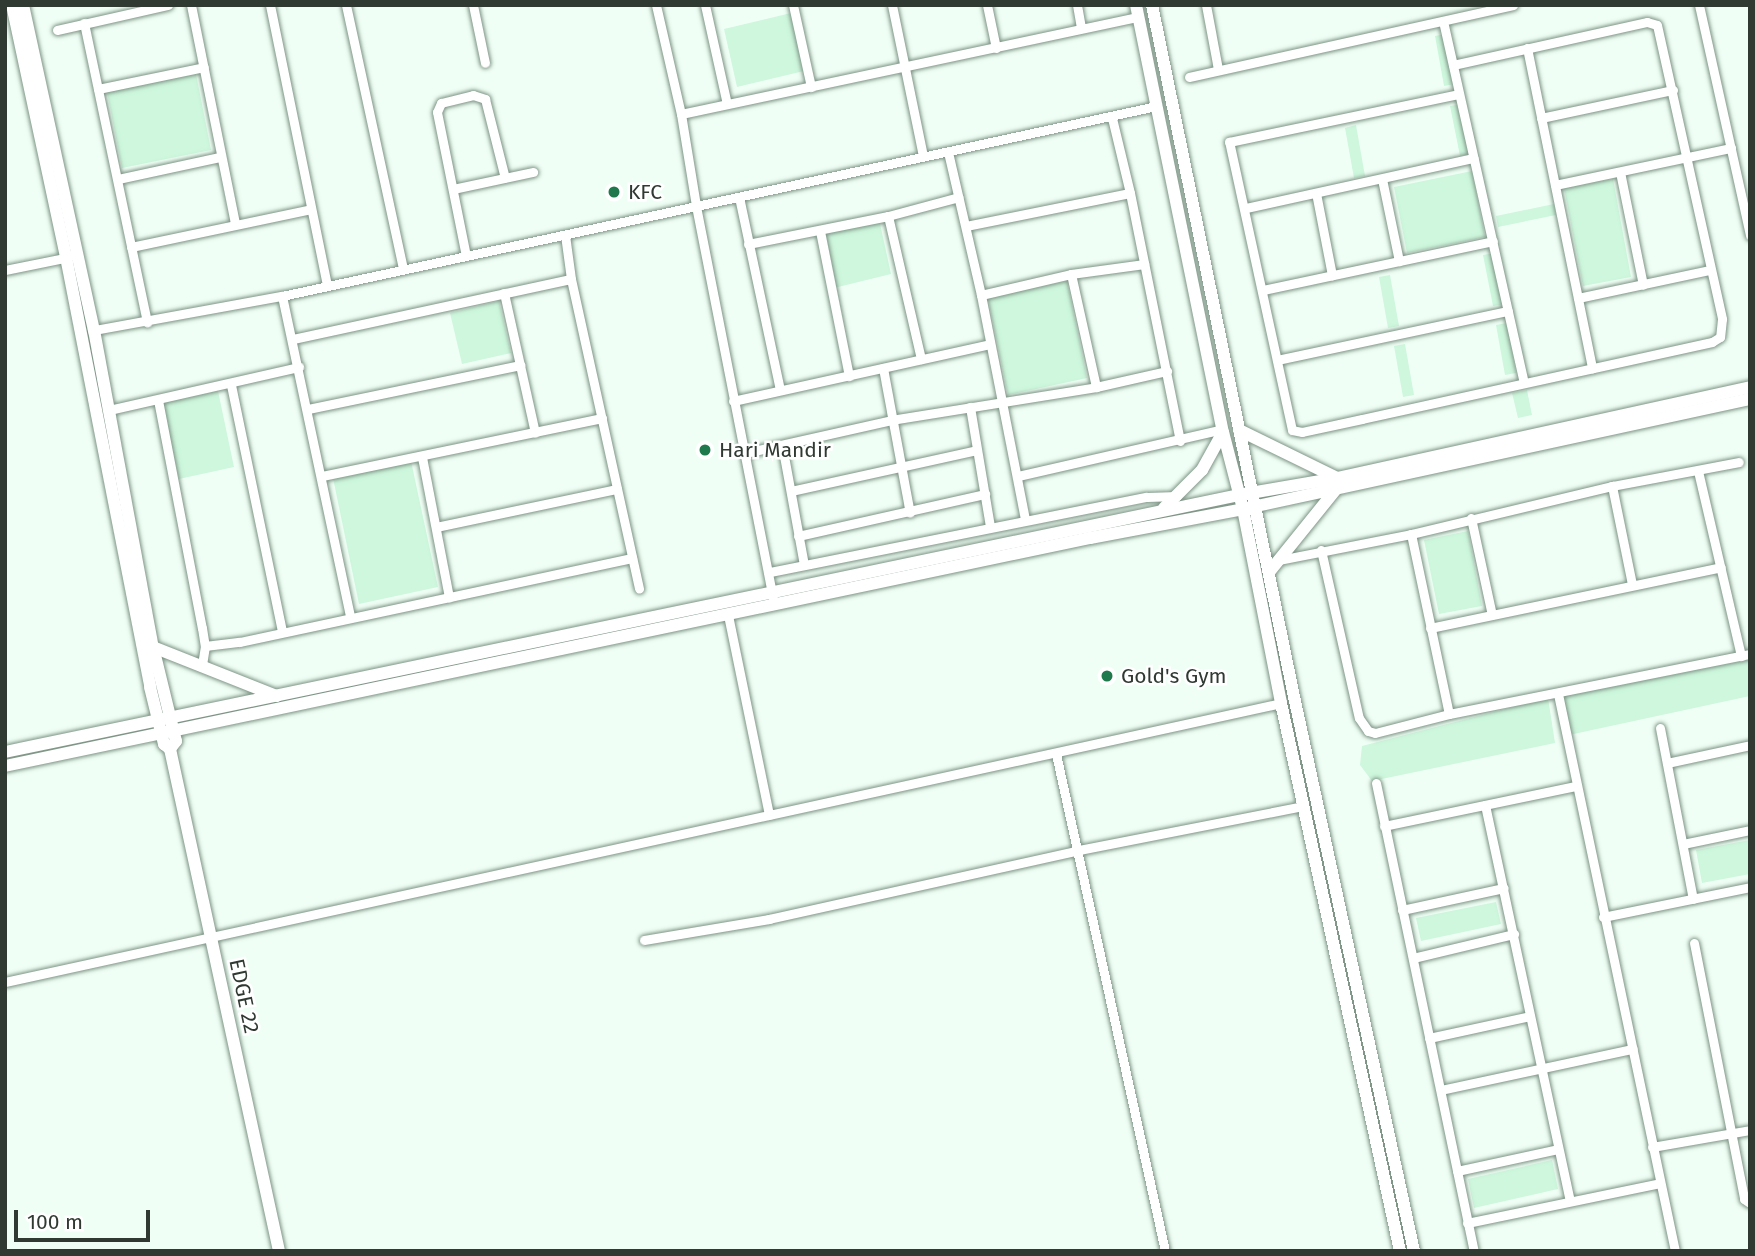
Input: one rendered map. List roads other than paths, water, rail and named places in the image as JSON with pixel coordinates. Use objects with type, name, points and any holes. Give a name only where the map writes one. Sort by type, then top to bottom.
[{"type":"main road","points":[[12,5],[72,256],[94,330],[153,647],[165,726]]},
{"type":"main road","points":[[23,5],[165,726]]},
{"type":"main road","points":[[1152,5],[1239,430],[1281,703],[1400,1251]]},
{"type":"main road","points":[[1137,11],[1223,430],[1239,495]]},
{"type":"main road","points":[[5,766],[277,696],[1090,538],[1750,387]]},
{"type":"main road","points":[[1239,430],[1337,483],[1750,399]]},
{"type":"main road","points":[[1158,512],[1180,496],[1202,470],[1223,430]]},
{"type":"main road","points":[[1270,572],[1337,483]]},
{"type":"main road","points":[[5,752],[165,726],[728,615],[773,599],[1239,495],[1251,502],[1270,572],[1293,692],[1413,1251]]},
{"type":"main road","points":[[153,647],[202,664],[277,696]]},
{"type":"main road","name":"EDGE 22","points":[[165,726],[164,744],[170,749],[279,1251]]},
{"type":"street","points":[[57,30],[169,5]]},
{"type":"street","points":[[191,5],[235,224]]},
{"type":"street","points":[[270,5],[327,284]]},
{"type":"street","points":[[346,5],[403,269]]},
{"type":"street","points":[[473,5],[485,63]]},
{"type":"street","points":[[656,5],[681,114],[696,206],[733,401],[770,572],[773,599]]},
{"type":"street","points":[[705,5],[726,104]]},
{"type":"street","points":[[793,5],[811,87]]},
{"type":"street","points":[[892,5],[923,156]]},
{"type":"street","points":[[988,5],[996,48]]},
{"type":"street","points":[[1076,5],[1081,28]]},
{"type":"street","points":[[1206,5],[1219,69]]},
{"type":"street","points":[[1699,5],[1750,235]]},
{"type":"street","points":[[1189,77],[1509,6]]},
{"type":"street","points":[[681,114],[996,48],[1081,28],[1137,11]]},
{"type":"street","points":[[1443,21],[1524,383]]},
{"type":"street","points":[[84,23],[147,323]]},
{"type":"street","points":[[1453,65],[1653,23],[1659,30],[1673,90],[1723,332],[1718,340],[1296,432],[1289,425],[1246,208],[1229,142],[1458,94]]},
{"type":"street","points":[[1527,48],[1592,368]]},
{"type":"street","points":[[98,89],[204,66]]},
{"type":"street","points":[[1541,118],[1673,90]]},
{"type":"street","points":[[466,256],[437,112],[445,101],[473,95],[485,99],[505,178]]},
{"type":"street","points":[[94,330],[147,323],[282,296],[327,284],[923,156],[1112,118],[1156,106]]},
{"type":"street","points":[[1112,118],[1130,193],[1180,441]]},
{"type":"street","points":[[1555,185],[1731,148]]},
{"type":"street","points":[[948,152],[981,295],[1025,520]]},
{"type":"street","points":[[118,179],[220,157]]},
{"type":"street","points":[[1246,208],[1474,158]]},
{"type":"street","points":[[453,189],[533,172]]},
{"type":"street","points":[[1619,172],[1643,285]]},
{"type":"street","points":[[1382,179],[1398,261]]},
{"type":"street","points":[[966,226],[1130,193]]},
{"type":"street","points":[[1315,193],[1332,275]]},
{"type":"street","points":[[739,197],[780,390]]},
{"type":"street","points":[[748,244],[888,216],[959,197]]},
{"type":"street","points":[[131,247],[311,209]]},
{"type":"street","points":[[888,216],[921,359]]},
{"type":"street","points":[[820,231],[849,376]]},
{"type":"street","points":[[565,235],[571,279],[639,589]]},
{"type":"street","points":[[1263,290],[1493,241]]},
{"type":"street","points":[[5,270],[72,256]]},
{"type":"street","points":[[981,295],[1071,275],[1144,264]]},
{"type":"street","points":[[1578,298],[1710,270]]},
{"type":"street","points":[[1071,275],[1096,387]]},
{"type":"street","points":[[293,339],[571,279]]},
{"type":"street","points":[[504,293],[535,433]]},
{"type":"street","points":[[282,296],[350,616]]},
{"type":"street","points":[[1277,360],[1508,311]]},
{"type":"street","points":[[733,401],[990,344]]},
{"type":"street","points":[[307,409],[520,365]]},
{"type":"street","points":[[109,410],[231,385],[299,367]]},
{"type":"street","points":[[883,368],[909,513]]},
{"type":"street","points":[[745,453],[891,420],[1096,387],[1167,371]]},
{"type":"street","points":[[231,385],[282,631]]},
{"type":"street","points":[[158,400],[205,646],[202,664]]},
{"type":"street","points":[[970,407],[990,526]]},
{"type":"street","points":[[322,476],[602,418]]},
{"type":"street","points":[[1018,475],[1223,430]]},
{"type":"street","points":[[782,445],[804,565]]},
{"type":"street","points":[[791,491],[977,450]]},
{"type":"street","points":[[422,457],[449,597]]},
{"type":"street","points":[[1279,560],[1411,534],[1612,486],[1739,462]]},
{"type":"street","points":[[1321,550],[1363,726],[1375,733],[1449,714],[1745,655],[1698,471]]},
{"type":"street","points":[[1612,486],[1632,584]]},
{"type":"street","points":[[436,527],[617,489]]},
{"type":"street","points":[[798,536],[985,494]]},
{"type":"street","points":[[770,572],[990,526],[1147,497],[1180,496]]},
{"type":"street","points":[[1471,518],[1492,615]]},
{"type":"street","points":[[1411,534],[1449,714]]},
{"type":"street","points":[[205,646],[632,558]]},
{"type":"street","points":[[1430,628],[1632,584],[1721,568]]},
{"type":"street","points":[[728,615],[769,815]]},
{"type":"street","points":[[1558,694],[1675,1251]]},
{"type":"street","points":[[5,982],[1281,703]]},
{"type":"street","points":[[1660,728],[1693,899]]},
{"type":"street","points":[[1667,763],[1750,744]]},
{"type":"street","points":[[1056,754],[1165,1251]]},
{"type":"street","points":[[1376,783],[1474,1251]]},
{"type":"street","points":[[1384,825],[1576,786]]},
{"type":"street","points":[[1485,805],[1570,1201]]},
{"type":"street","points":[[644,940],[780,917],[1079,850],[1304,806]]},
{"type":"street","points":[[1683,844],[1750,830]]},
{"type":"street","points":[[1603,917],[1750,887]]},
{"type":"street","points":[[1402,910],[1504,888]]},
{"type":"street","points":[[1413,958],[1514,934]]},
{"type":"street","points":[[1694,943],[1744,1199],[1750,1203]]},
{"type":"street","points":[[1429,1038],[1530,1016]]},
{"type":"street","points":[[1441,1090],[1633,1049]]},
{"type":"street","points":[[1652,1147],[1750,1130]]},
{"type":"street","points":[[1457,1171],[1558,1149]]},
{"type":"street","points":[[1467,1223],[1660,1183]]},
{"type":"place","name":"KFC","points":[[614,192]]},
{"type":"place","name":"Hari Mandir","points":[[705,450]]},
{"type":"place","name":"Gold's Gym","points":[[1107,676]]}]
